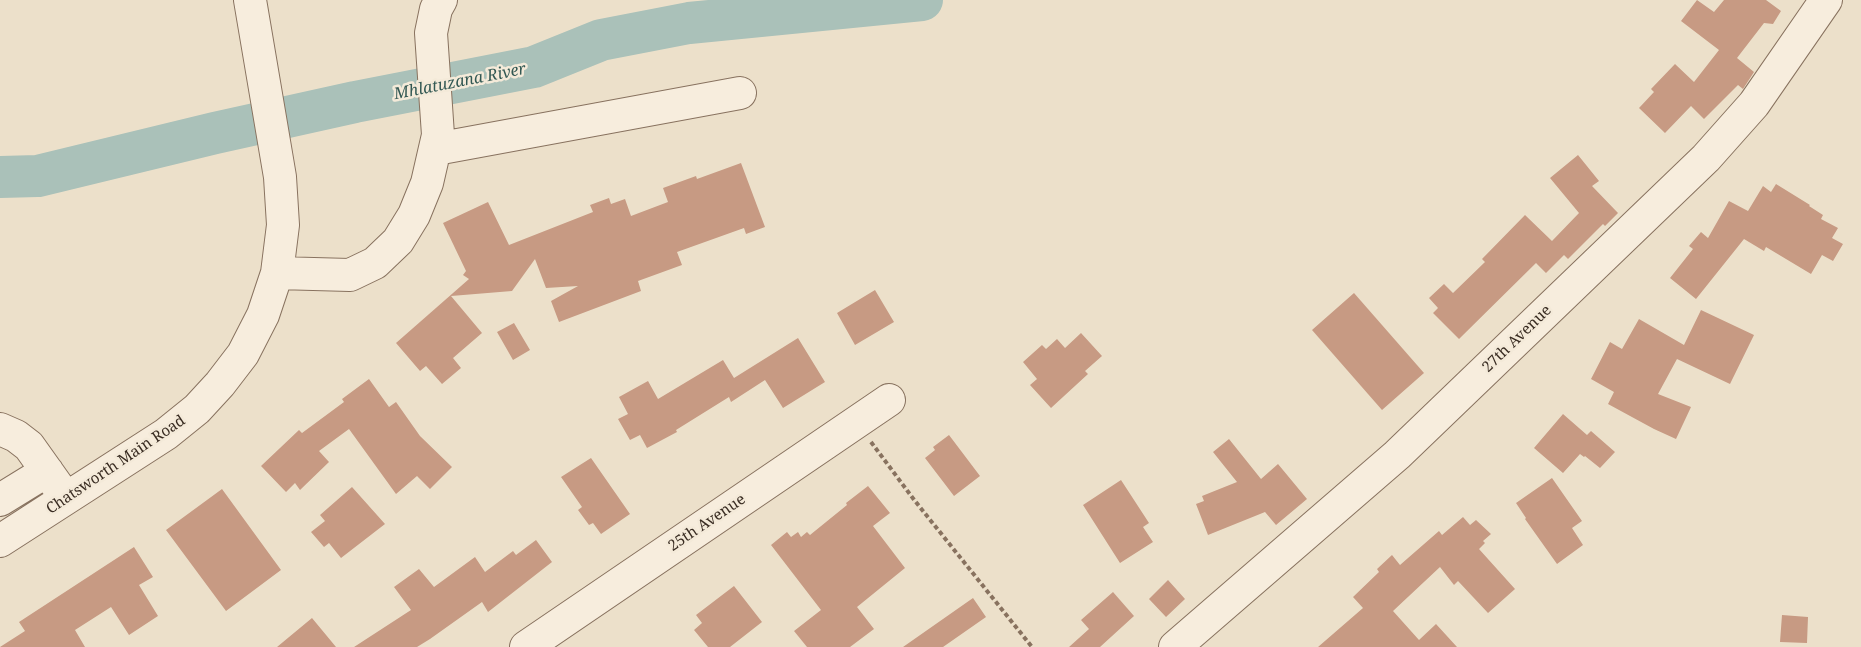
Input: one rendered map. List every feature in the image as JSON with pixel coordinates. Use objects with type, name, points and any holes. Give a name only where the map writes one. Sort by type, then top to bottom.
[{"type":"street","name":"Chatsworth Main Road","points":[[0,541],[166,434],[197,409],[243,354],[263,315],[277,273],[283,225],[280,177],[250,0]]},
{"type":"street","points":[[277,273],[350,275],[375,262],[398,241],[414,215],[427,183],[437,142],[431,33],[436,9],[441,0]]},
{"type":"street","name":"27th Avenue","points":[[1175,647],[1397,455],[1706,158],[1754,104],[1826,0]]},
{"type":"street","points":[[437,142],[740,93]]},
{"type":"street","name":"25th Avenue","points":[[526,647],[889,400]]},
{"type":"street","points":[[0,429],[16,436],[29,446],[66,498]]},
{"type":"street","points":[[0,500],[47,471]]},
{"type":"path","points":[[856,422],[915,501],[1032,647]]},
{"type":"building","points":[[1697,0],[1714,12],[1724,0],[1766,0],[1781,11],[1773,24],[1764,23],[1737,58],[1754,72],[1743,89],[1738,85],[1704,119],[1691,106],[1665,133],[1639,108],[1654,92],[1651,89],[1675,64],[1694,82],[1719,50],[1681,21]]},
{"type":"building","points":[[1578,155],[1599,181],[1592,186],[1618,213],[1605,226],[1603,224],[1568,259],[1564,255],[1546,273],[1536,263],[1459,339],[1433,313],[1438,308],[1429,298],[1444,284],[1453,293],[1485,262],[1482,259],[1525,215],[1552,241],[1579,213],[1550,178]]},
{"type":"building","points":[[741,163],[765,227],[746,234],[744,228],[677,252],[682,265],[638,281],[641,291],[559,322],[551,301],[578,286],[546,288],[535,259],[512,291],[451,296],[482,333],[453,358],[461,368],[442,384],[426,366],[420,371],[396,343],[469,279],[463,275],[466,271],[443,223],[488,202],[509,245],[593,212],[590,205],[609,198],[611,204],[625,199],[631,216],[668,202],[663,188],[696,176],[697,179]]},
{"type":"building","points":[[1776,184],[1810,205],[1823,215],[1821,219],[1838,228],[1832,238],[1843,244],[1833,261],[1822,255],[1811,274],[1766,247],[1764,251],[1744,239],[1696,299],[1670,278],[1693,249],[1689,246],[1701,232],[1708,238],[1729,201],[1748,211],[1763,186],[1771,192]]},
{"type":"building","points":[[875,290],[894,322],[855,345],[837,313]]},
{"type":"building","points":[[1354,293],[1424,373],[1382,410],[1312,330]]},
{"type":"building","points":[[1701,310],[1754,335],[1730,384],[1677,359],[1658,394],[1691,407],[1676,439],[1608,404],[1614,392],[1591,379],[1610,342],[1622,349],[1639,319],[1684,345]]},
{"type":"building","points":[[514,323],[530,350],[513,360],[497,332]]},
{"type":"building","points":[[1081,333],[1102,356],[1085,371],[1088,374],[1051,408],[1030,385],[1037,379],[1023,362],[1042,345],[1046,349],[1057,339],[1065,348]]},
{"type":"building","points":[[798,338],[825,382],[783,408],[765,380],[731,402],[729,397],[676,430],[677,432],[647,448],[640,435],[630,440],[618,419],[628,414],[619,397],[648,381],[658,399],[723,360],[734,378]]},
{"type":"building","points":[[369,379],[389,407],[396,402],[420,436],[452,467],[430,489],[417,476],[396,494],[349,429],[319,451],[329,462],[300,490],[295,483],[286,492],[261,466],[299,430],[302,433],[344,402],[342,399]]},
{"type":"building","points":[[1563,414],[1587,435],[1591,431],[1615,452],[1600,468],[1580,454],[1563,473],[1534,448]]},
{"type":"building","points":[[949,435],[980,476],[954,496],[925,458],[935,450],[933,447]]},
{"type":"building","points":[[1229,439],[1261,479],[1278,464],[1307,499],[1276,525],[1265,512],[1208,535],[1196,504],[1204,501],[1202,496],[1237,482],[1213,452]]},
{"type":"building","points":[[591,458],[630,514],[601,534],[593,523],[589,525],[578,510],[582,507],[561,477]]},
{"type":"building","points":[[1552,478],[1582,521],[1572,528],[1583,545],[1557,564],[1516,503]]},
{"type":"building","points":[[1121,480],[1149,523],[1143,527],[1153,542],[1120,563],[1083,505]]},
{"type":"building","points":[[868,486],[890,513],[873,526],[905,568],[857,607],[874,629],[850,647],[807,647],[794,631],[821,610],[771,545],[787,532],[791,537],[798,532],[801,537],[807,532],[810,535]]},
{"type":"building","points":[[352,487],[385,524],[341,558],[329,543],[324,547],[311,532],[325,521],[320,515]]},
{"type":"building","points":[[222,489],[281,570],[226,611],[166,530]]},
{"type":"building","points":[[1463,517],[1470,525],[1476,520],[1491,534],[1483,541],[1485,543],[1479,549],[1515,589],[1488,613],[1458,581],[1454,585],[1440,567],[1393,611],[1419,640],[1436,624],[1457,647],[1318,647],[1363,608],[1353,597],[1379,572],[1377,569],[1392,555],[1400,565],[1439,531],[1442,535]]},
{"type":"building","points":[[536,540],[552,562],[488,612],[482,602],[417,647],[354,647],[411,610],[394,587],[419,569],[434,587],[475,557],[485,572],[513,551],[516,555]]},
{"type":"building","points":[[134,547],[153,577],[139,585],[158,616],[129,635],[111,607],[75,630],[85,647],[0,647],[25,631],[19,622]]},
{"type":"building","points":[[1168,580],[1185,599],[1166,617],[1149,599]]},
{"type":"building","points":[[734,586],[762,622],[730,647],[708,647],[694,630],[702,623],[696,615]]},
{"type":"building","points":[[1113,592],[1134,616],[1100,647],[1069,647],[1089,629],[1081,620]]},
{"type":"building","points":[[973,598],[986,617],[943,647],[903,647]]},
{"type":"building","points":[[1782,615],[1808,617],[1807,643],[1780,642]]},
{"type":"building","points":[[312,618],[336,647],[277,647]]},
{"type":"waterway","name":"Mhlatuzana River","points":[[0,177],[38,176],[355,102],[534,67],[601,40],[689,23],[922,0]]}]
